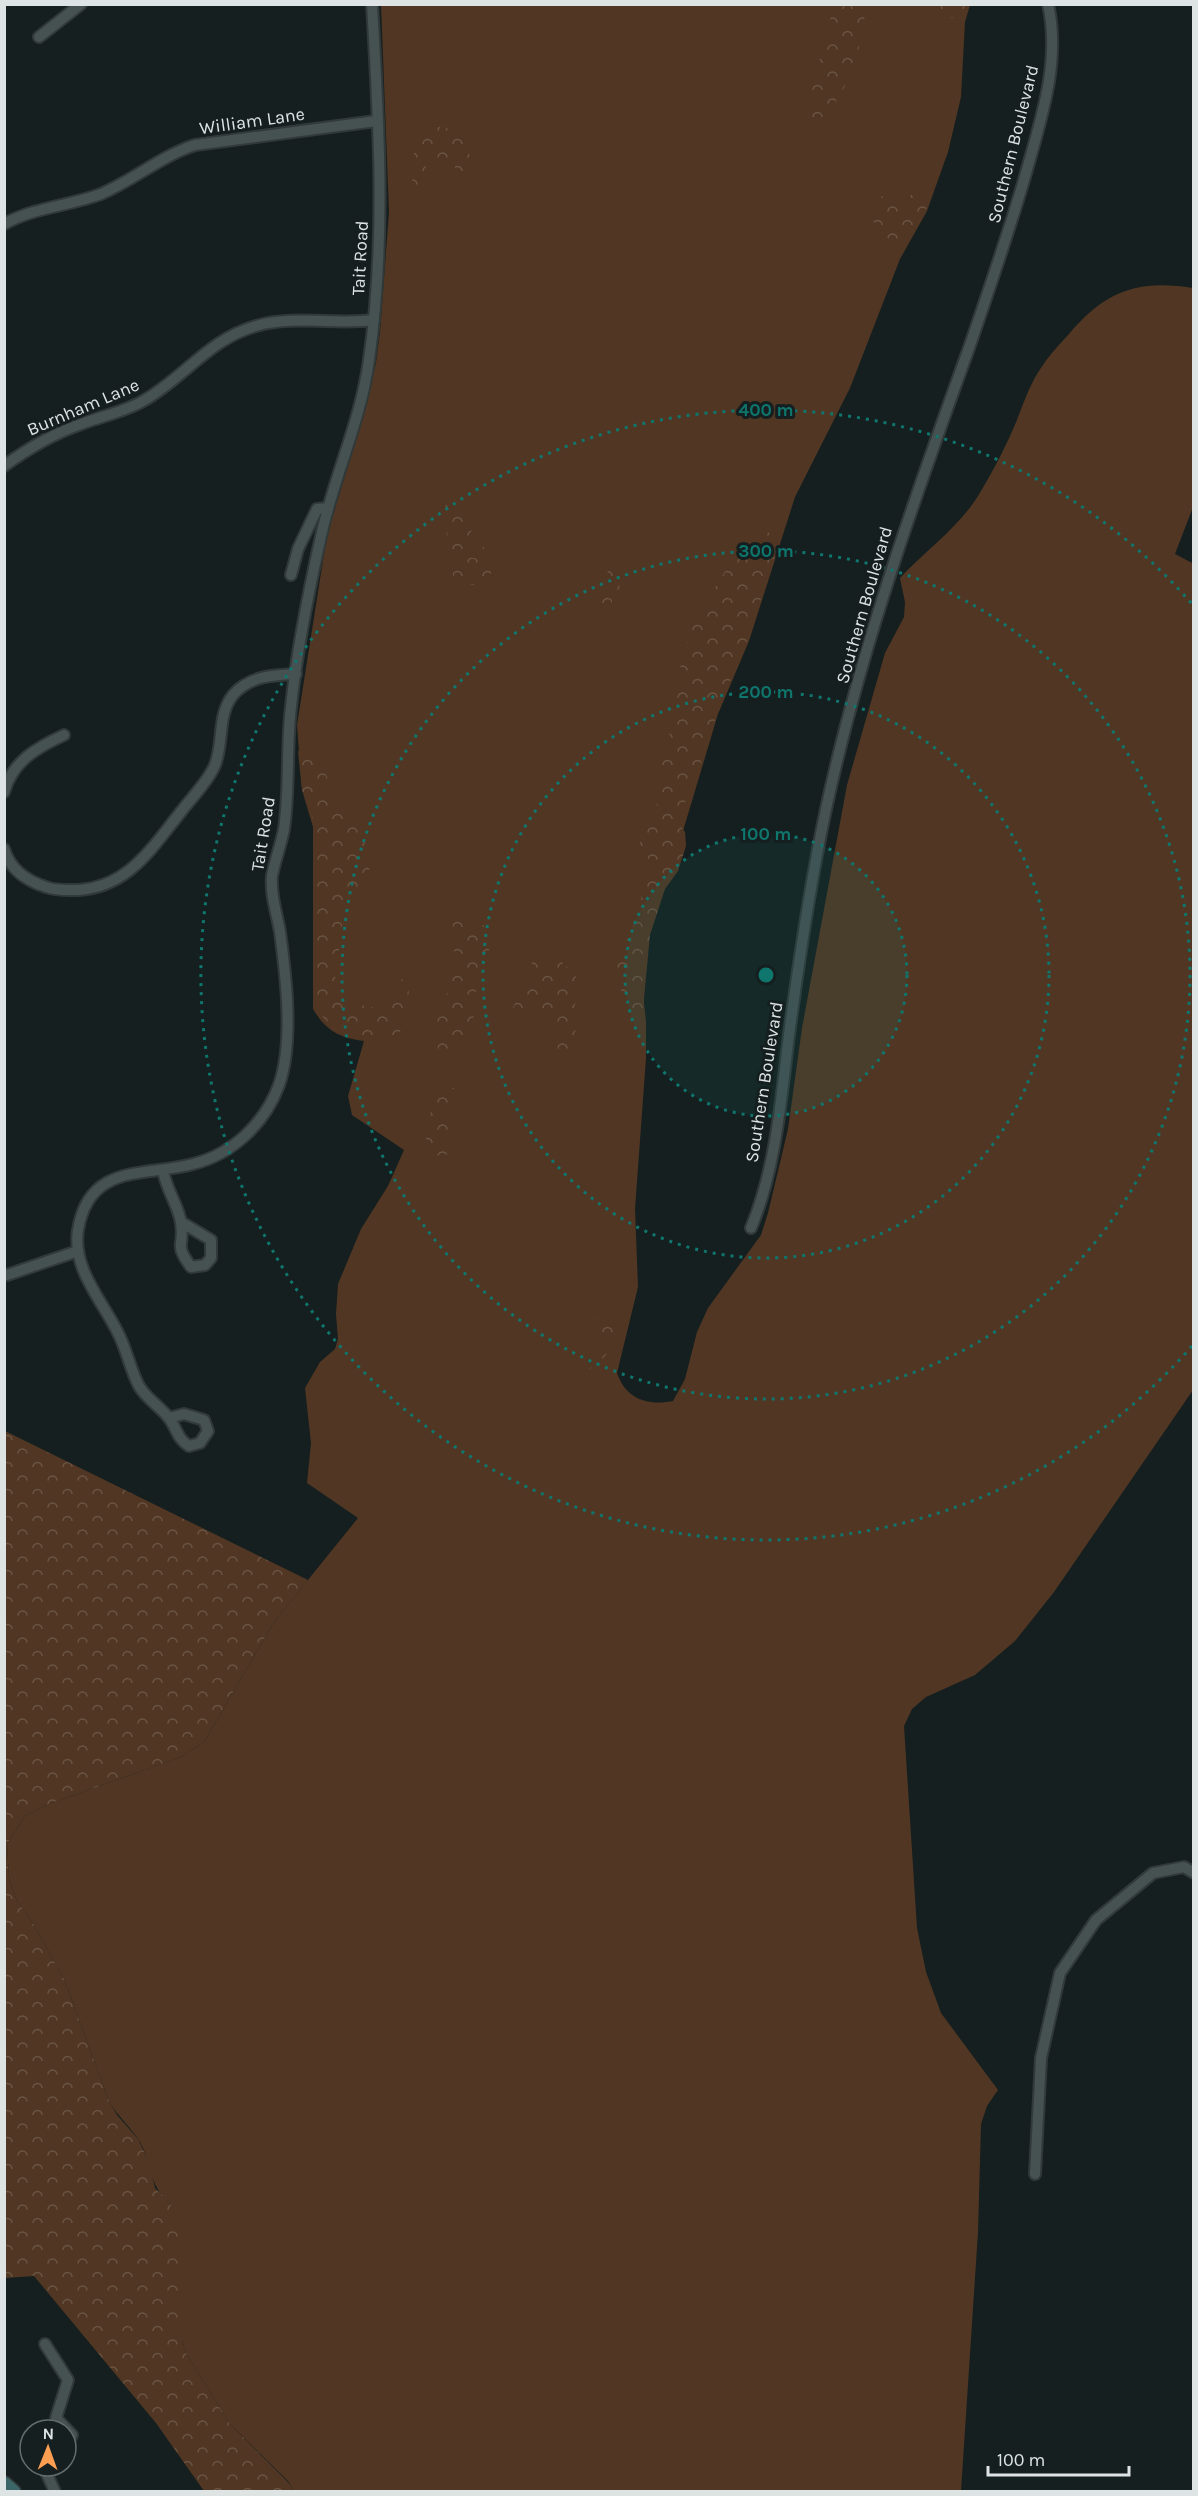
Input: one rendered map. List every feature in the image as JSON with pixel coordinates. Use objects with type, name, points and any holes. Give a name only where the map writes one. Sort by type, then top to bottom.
[{"type":"main road","points":[[4,2484],[13,2492]]},
{"type":"street","points":[[39,37],[81,4]]},
{"type":"street","name":"Tait Road","points":[[78,1251],[80,1221],[96,1192],[128,1173],[195,1164],[227,1150],[253,1128],[271,1102],[284,1070],[286,1019],[280,934],[272,884],[284,829],[290,715],[328,508],[363,396],[374,320],[379,233],[372,4]]},
{"type":"street","name":"Southern Boulevard","points":[[751,1228],[761,1198],[773,1145],[804,928],[839,754],[882,593],[1007,237],[1034,143],[1051,71],[1052,32],[1048,4]]},
{"type":"street","name":"William Lane","points":[[4,224],[26,213],[112,189],[171,154],[195,145],[376,121]]},
{"type":"street","name":"Burnham Lane","points":[[4,466],[42,440],[140,403],[211,347],[239,332],[280,322],[348,323],[374,320]]},
{"type":"street","points":[[291,575],[310,521],[317,509],[328,508]]},
{"type":"street","points":[[4,849],[16,870],[33,882],[52,889],[101,886],[124,876],[143,860],[213,769],[220,746],[224,713],[233,695],[261,677],[296,674]]},
{"type":"street","points":[[4,792],[12,773],[25,756],[64,735]]},
{"type":"street","points":[[163,1170],[168,1193],[182,1222]]},
{"type":"street","points":[[7,1275],[78,1251],[91,1286],[118,1333],[140,1387],[159,1410],[169,1418]]},
{"type":"street","points":[[1035,2174],[1041,2058],[1060,1972],[1096,1920],[1154,1873],[1184,1867],[1194,1873]]},
{"type":"street","points":[[45,2344],[68,2380],[56,2418]]},
{"type":"street","points":[[49,2478],[55,2492]]},
{"type":"green space","points":[[938,4],[967,5],[963,16],[938,20]]},
{"type":"green space","points":[[381,5],[970,5],[965,22],[961,97],[948,152],[927,211],[900,259],[850,388],[795,497],[749,641],[718,714],[680,841],[647,913],[642,983],[646,1022],[646,1058],[635,1209],[638,1287],[617,1373],[626,1389],[639,1399],[655,1402],[673,1401],[685,1379],[697,1332],[708,1308],[761,1235],[768,1213],[788,1129],[802,1028],[847,785],[885,653],[904,617],[905,602],[900,578],[952,528],[970,507],[1002,453],[1038,372],[1082,319],[1110,298],[1139,287],[1155,285],[1193,288],[1193,507],[1175,554],[1194,564],[1193,1390],[1054,1592],[1015,1641],[975,1675],[926,1697],[912,1709],[904,1726],[917,1928],[926,1972],[941,2013],[998,2090],[987,2106],[981,2124],[978,2232],[961,2491],[294,2491],[288,2481],[230,2424],[186,2353],[182,2340],[170,2203],[163,2197],[154,2182],[140,2142],[109,2101],[64,1979],[31,1920],[17,1901],[9,1878],[7,1844],[25,1816],[49,1804],[181,1757],[204,1742],[274,1622],[358,1518],[307,1483],[311,1443],[305,1388],[320,1362],[335,1349],[338,1339],[336,1314],[338,1284],[361,1229],[388,1186],[404,1150],[352,1115],[348,1096],[364,1041],[334,1032],[323,1023],[313,1009],[313,827],[302,790],[297,725],[327,535],[362,420],[376,363],[380,332],[389,212]]},
{"type":"green space","points":[[833,5],[867,5],[854,72],[836,100],[838,115],[821,125],[813,125],[806,117]]},
{"type":"green space","points":[[438,127],[456,133],[463,140],[471,159],[470,169],[461,186],[455,185],[455,162],[444,157],[433,159],[426,164],[424,188],[418,195],[411,174],[411,162],[423,140]]},
{"type":"green space","points":[[916,193],[930,197],[924,215],[904,246],[899,245],[886,236],[872,220],[882,196],[901,199]]},
{"type":"green space","points":[[450,501],[464,514],[471,525],[468,557],[479,559],[483,547],[491,549],[491,574],[479,585],[454,585],[450,547],[440,507],[444,507]]},
{"type":"green space","points":[[763,530],[781,538],[747,641],[718,710],[694,786],[676,819],[685,832],[686,846],[678,871],[665,889],[650,935],[641,1030],[622,995],[617,968],[623,947],[633,928],[651,863],[640,846],[640,842],[657,804],[660,787],[658,775],[674,718],[673,692],[690,634],[686,623],[701,609],[728,567],[743,555]]},
{"type":"green space","points":[[610,564],[621,570],[619,592],[614,596],[608,612],[603,614],[597,607]]},
{"type":"green space","points":[[298,751],[318,759],[330,783],[337,812],[363,831],[370,873],[362,878],[352,900],[341,908],[342,929],[335,976],[339,996],[346,1002],[380,1009],[400,981],[408,977],[406,1010],[401,1029],[395,1040],[388,1041],[339,1030],[321,1015],[313,996],[315,832],[310,807],[302,790]]},
{"type":"green space","points":[[463,908],[476,923],[499,931],[477,973],[475,1012],[472,1022],[444,1067],[438,1068],[437,1011],[449,990],[455,969],[456,931],[449,919],[453,911]]},
{"type":"green space","points":[[539,955],[553,958],[561,956],[563,965],[576,971],[575,1012],[579,1022],[562,1065],[557,1069],[552,1068],[560,1037],[557,1021],[548,1019],[535,1008],[532,1016],[512,1010],[534,958]]},
{"type":"green space","points":[[453,1088],[465,1092],[464,1100],[451,1109],[448,1138],[453,1149],[451,1154],[423,1157],[434,1093]]},
{"type":"green space","points":[[599,1316],[604,1320],[616,1320],[615,1336],[606,1355],[589,1369],[588,1364],[609,1347],[611,1342],[606,1334],[592,1336],[584,1326],[593,1323]]},
{"type":"green space","points":[[5,1431],[308,1580],[274,1622],[204,1742],[181,1757],[49,1804],[25,1816],[7,1844],[9,1878],[17,1901],[31,1920],[64,1979],[109,2101],[117,2115],[138,2139],[150,2164],[155,2188],[170,2203],[178,2225],[182,2340],[186,2353],[230,2424],[288,2482],[294,2491],[204,2491],[156,2423],[34,2276],[5,2278]]}]
